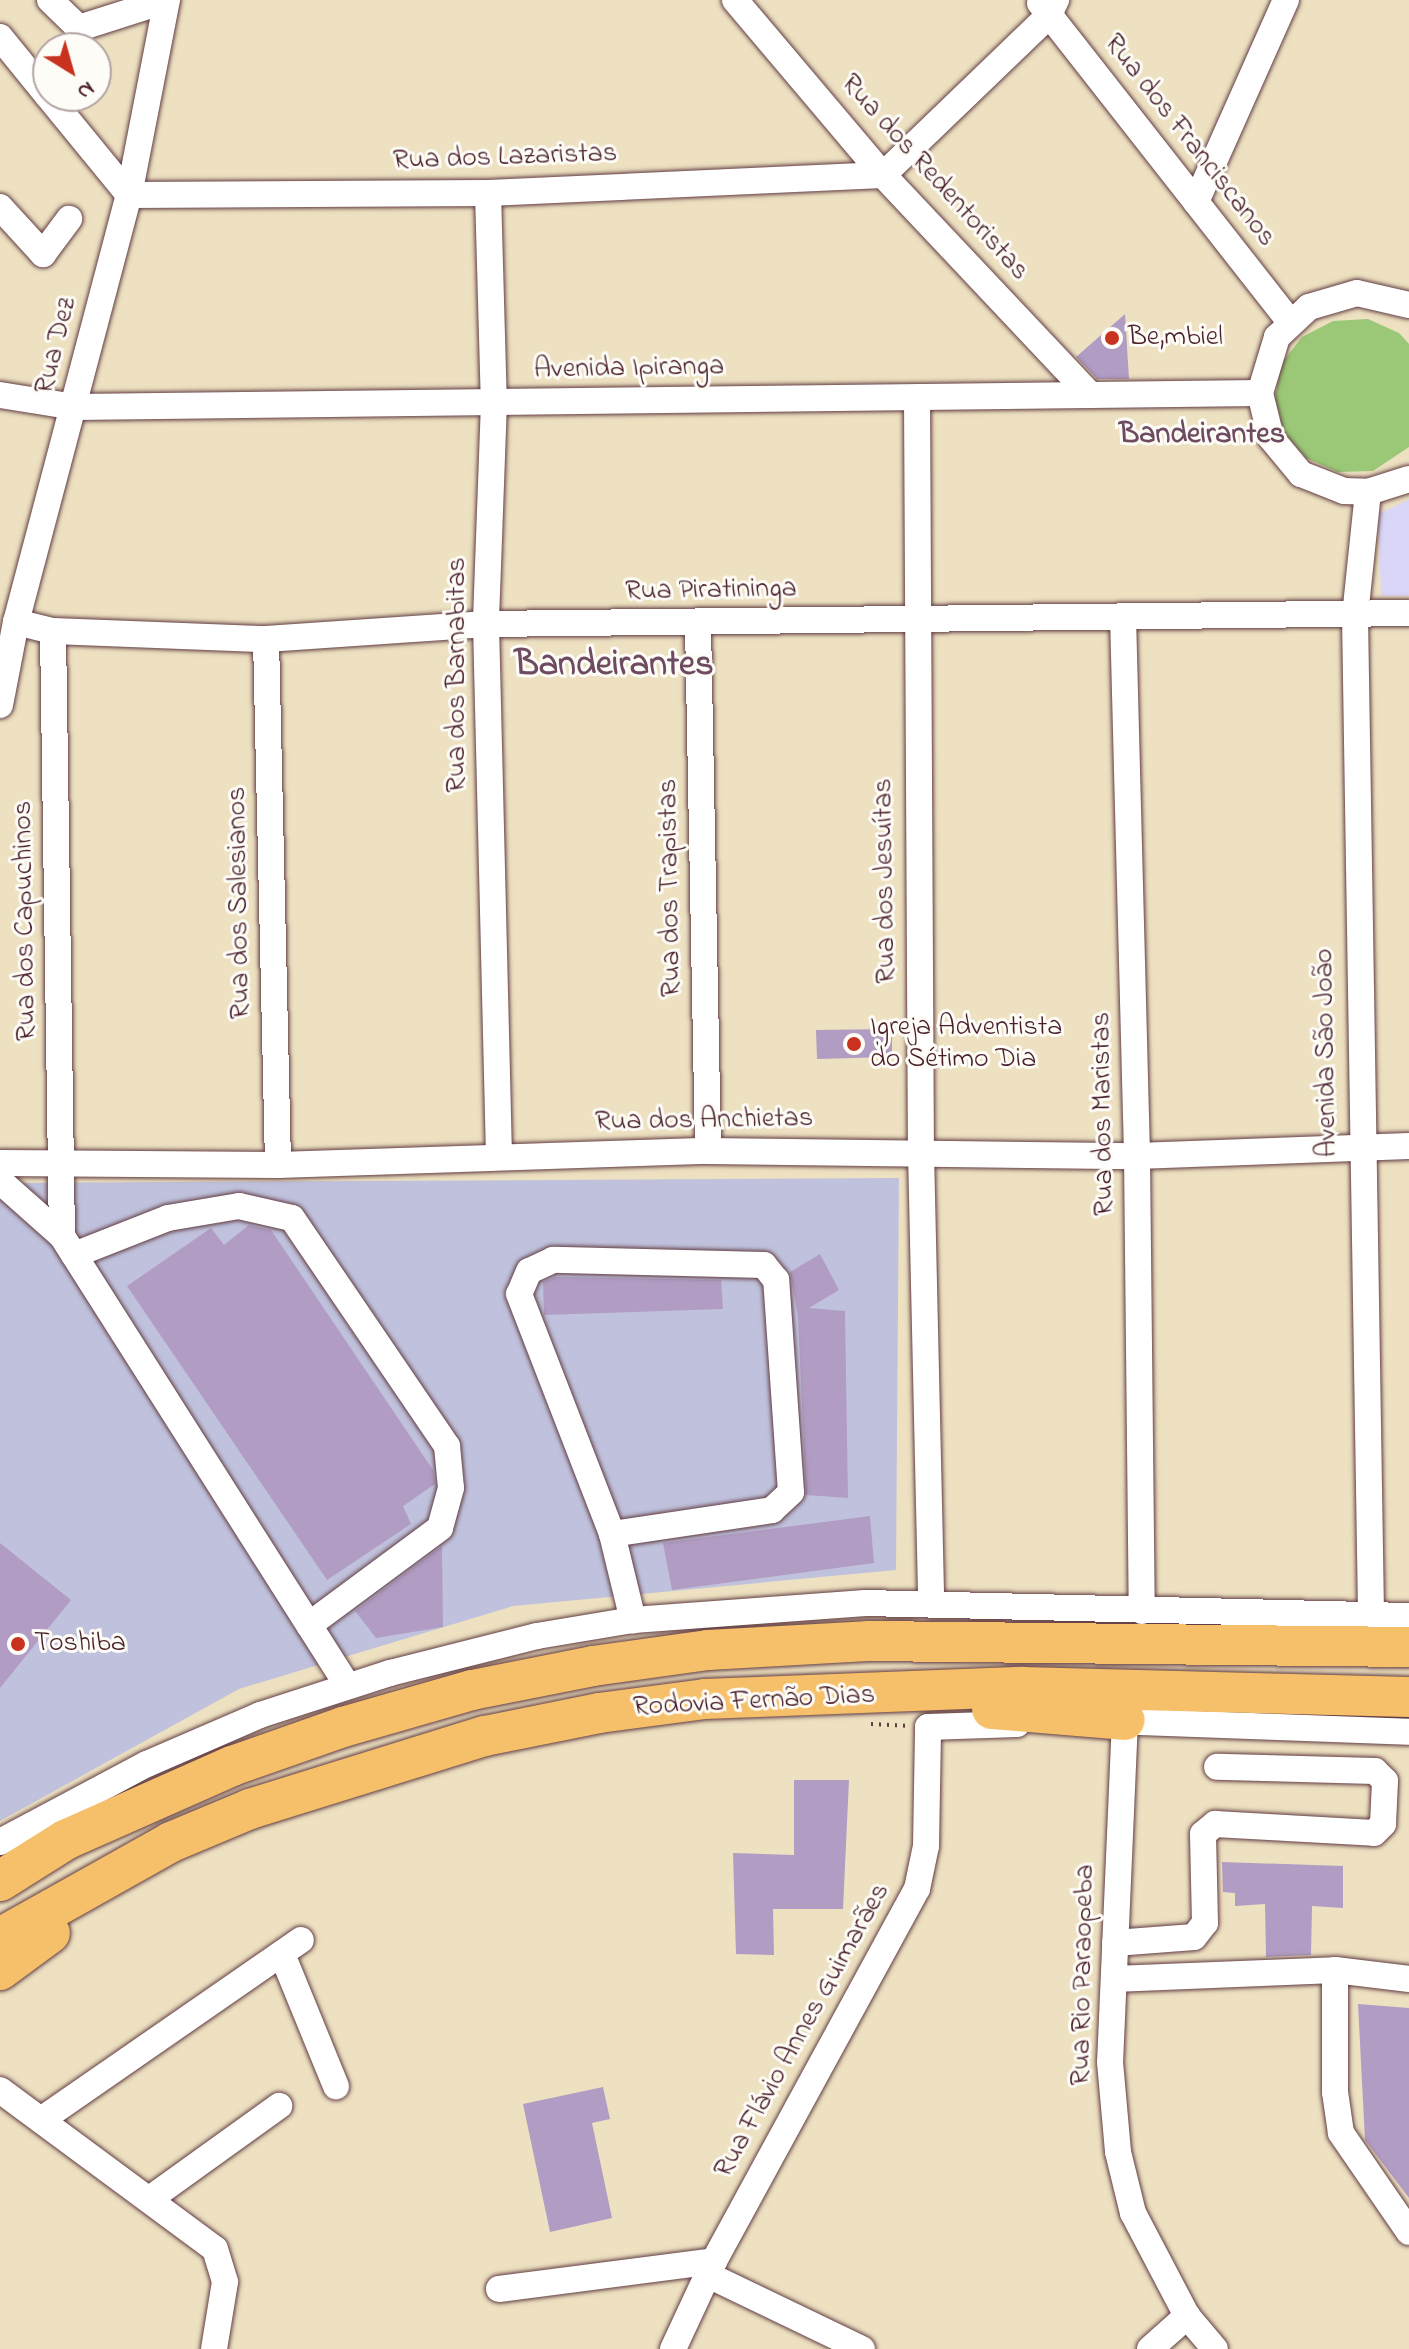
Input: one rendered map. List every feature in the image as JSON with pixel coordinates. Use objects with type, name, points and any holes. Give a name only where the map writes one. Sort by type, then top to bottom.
[{"type":"highway","name":"Rodovia Fernão Dias","points":[[0,1881],[65,1840],[232,1766],[472,1690],[593,1666],[708,1650],[867,1641],[1409,1647]]},
{"type":"highway","name":"Rodovia Fernão Dias","points":[[0,1938],[171,1842],[356,1772],[485,1736],[585,1716],[705,1699],[921,1710],[1023,1687],[1409,1697]]},
{"type":"highway","points":[[921,1710],[1125,1720]]},
{"type":"highway","points":[[0,1970],[171,1842]]},
{"type":"street","points":[[50,0],[79,28],[167,0]]},
{"type":"street","name":"Rua Dez","points":[[0,705],[16,622],[129,195],[167,0]]},
{"type":"street","name":"Rua dos Redentoristas","points":[[735,0],[883,175],[1090,395]]},
{"type":"street","points":[[1196,202],[1286,0]]},
{"type":"street","points":[[883,175],[1048,5]]},
{"type":"street","name":"Rua dos Franciscanos","points":[[1048,5],[1290,322]]},
{"type":"street","points":[[0,37],[32,76]]},
{"type":"street","points":[[61,112],[129,195]]},
{"type":"street","name":"Rua dos Lazaristas","points":[[129,195],[488,193],[883,175]]},
{"type":"street","name":"Rua dos Barnabitas","points":[[488,193],[494,402],[486,624],[499,1156]]},
{"type":"street","points":[[0,207],[43,254],[69,219]]},
{"type":"street","points":[[1408,301],[1381,295],[1342,295],[1309,307],[1290,322],[1267,354],[1260,393],[1271,438],[1284,458],[1322,485],[1368,492],[1409,479]]},
{"type":"street","name":"Avenida Ipiranga","points":[[0,395],[75,407],[1260,393]]},
{"type":"street","name":"Rua dos Jesuítas","points":[[917,397],[921,1152],[931,1604]]},
{"type":"street","name":"Avenida São João","points":[[1368,492],[1355,616],[1360,1147],[1371,1615]]},
{"type":"street","name":"Rua Piratininga","points":[[16,622],[53,631],[266,639],[486,624],[698,624],[1409,613]]},
{"type":"street","name":"Rua dos Maristas","points":[[1123,616],[1137,1156],[1142,1611]]},
{"type":"street","name":"Rua dos Trapistas","points":[[698,624],[708,1151]]},
{"type":"street","name":"Rua dos Capuchinos","points":[[53,631],[62,1161],[68,1246]]},
{"type":"street","name":"Rua dos Salesianos","points":[[266,639],[278,1165]]},
{"type":"street","name":"Rua dos Anchietas","points":[[0,1163],[62,1161],[278,1165],[708,1151],[1137,1156],[1409,1146]]},
{"type":"street","points":[[0,1181],[68,1246],[347,1685]]},
{"type":"street","points":[[68,1246],[168,1218],[239,1206],[292,1218],[447,1446],[451,1488],[440,1528],[309,1625]]},
{"type":"street","points":[[612,1534],[772,1510],[791,1492],[776,1280],[764,1265],[553,1260],[529,1271],[519,1294],[612,1534],[633,1620]]},
{"type":"street","points":[[0,1842],[147,1764],[347,1685],[537,1636],[633,1620],[718,1610],[931,1604],[1409,1616]]},
{"type":"street","name":"Rua Flávio Annes Guimarães","points":[[673,2349],[710,2268],[917,1889],[926,1846],[921,1710]]},
{"type":"street","points":[[1125,1720],[1409,1732]]},
{"type":"street","name":"Rua Rio Paraopeba","points":[[1125,1720],[1110,2062],[1118,2152],[1133,2213],[1187,2316],[1215,2349]]},
{"type":"street","points":[[1115,1943],[1194,1937],[1205,1923],[1203,1834],[1215,1824],[1374,1833],[1383,1824],[1385,1781],[1375,1771],[1217,1767]]},
{"type":"street","points":[[41,2120],[291,1947],[336,2086]]},
{"type":"street","points":[[1335,1970],[1335,2092],[1341,2133],[1409,2232]]},
{"type":"street","points":[[1114,1979],[1335,1970],[1409,1979]]},
{"type":"street","points":[[0,2090],[151,2198],[215,2249],[225,2282],[214,2349]]},
{"type":"street","points":[[151,2198],[279,2106]]},
{"type":"street","points":[[499,2289],[710,2268],[862,2349]]},
{"type":"street","points":[[1150,2349],[1187,2316]]},
{"type":"path","points":[[869,1724],[921,1710]]},
{"type":"shaded area","points":[[1409,499],[1409,596],[1381,596],[1378,514]]},
{"type":"shaded area","points":[[899,1178],[896,1570],[513,1606],[239,1689],[0,1821],[0,1183]]},
{"type":"green space","points":[[1368,319],[1399,333],[1409,344],[1409,447],[1373,471],[1338,472],[1306,458],[1284,432],[1275,399],[1281,364],[1302,337],[1333,321]]},
{"type":"building","name":"Be,mbiel","points":[[1125,314],[1129,379],[1097,379],[1076,357]]},
{"type":"building","name":"Igreja Adventista do Sétimo Dia","points":[[892,1029],[892,1057],[817,1059],[816,1030]]},
{"type":"building","points":[[249,1225],[271,1230],[433,1470],[435,1484],[403,1506],[411,1524],[327,1580],[127,1286],[211,1228],[224,1245]]},
{"type":"building","points":[[820,1254],[839,1290],[809,1308],[845,1311],[848,1498],[806,1495],[798,1316],[790,1272]]},
{"type":"building","points":[[555,1277],[721,1280],[723,1309],[544,1315],[543,1282]]},
{"type":"building","points":[[870,1516],[874,1563],[672,1590],[663,1543]]},
{"type":"building","name":"Toshiba","points":[[0,1543],[71,1600],[0,1688]]},
{"type":"building","points":[[442,1546],[443,1627],[376,1638],[355,1611]]},
{"type":"building","points":[[794,1780],[849,1780],[843,1909],[773,1909],[774,1955],[736,1954],[733,1853],[794,1855]]},
{"type":"building","points":[[1222,1862],[1343,1866],[1343,1908],[1312,1906],[1311,1955],[1266,1957],[1265,1904],[1235,1906],[1235,1893],[1223,1892]]},
{"type":"building","points":[[1358,2004],[1409,2008],[1409,2198],[1365,2140]]},
{"type":"building","points":[[603,2087],[610,2119],[592,2123],[612,2218],[550,2232],[523,2104]]},
{"type":"place","name":"Be,mbiel","points":[[1112,338]]},
{"type":"place","name":"Igreja Adventista do Sétimo Dia","points":[[854,1044]]},
{"type":"place","name":"Toshiba","points":[[18,1644]]},
{"type":"district","name":"Bandeirantes","points":[[1202,435]]},
{"type":"district","name":"Bandeirantes","points":[[614,666]]}]
